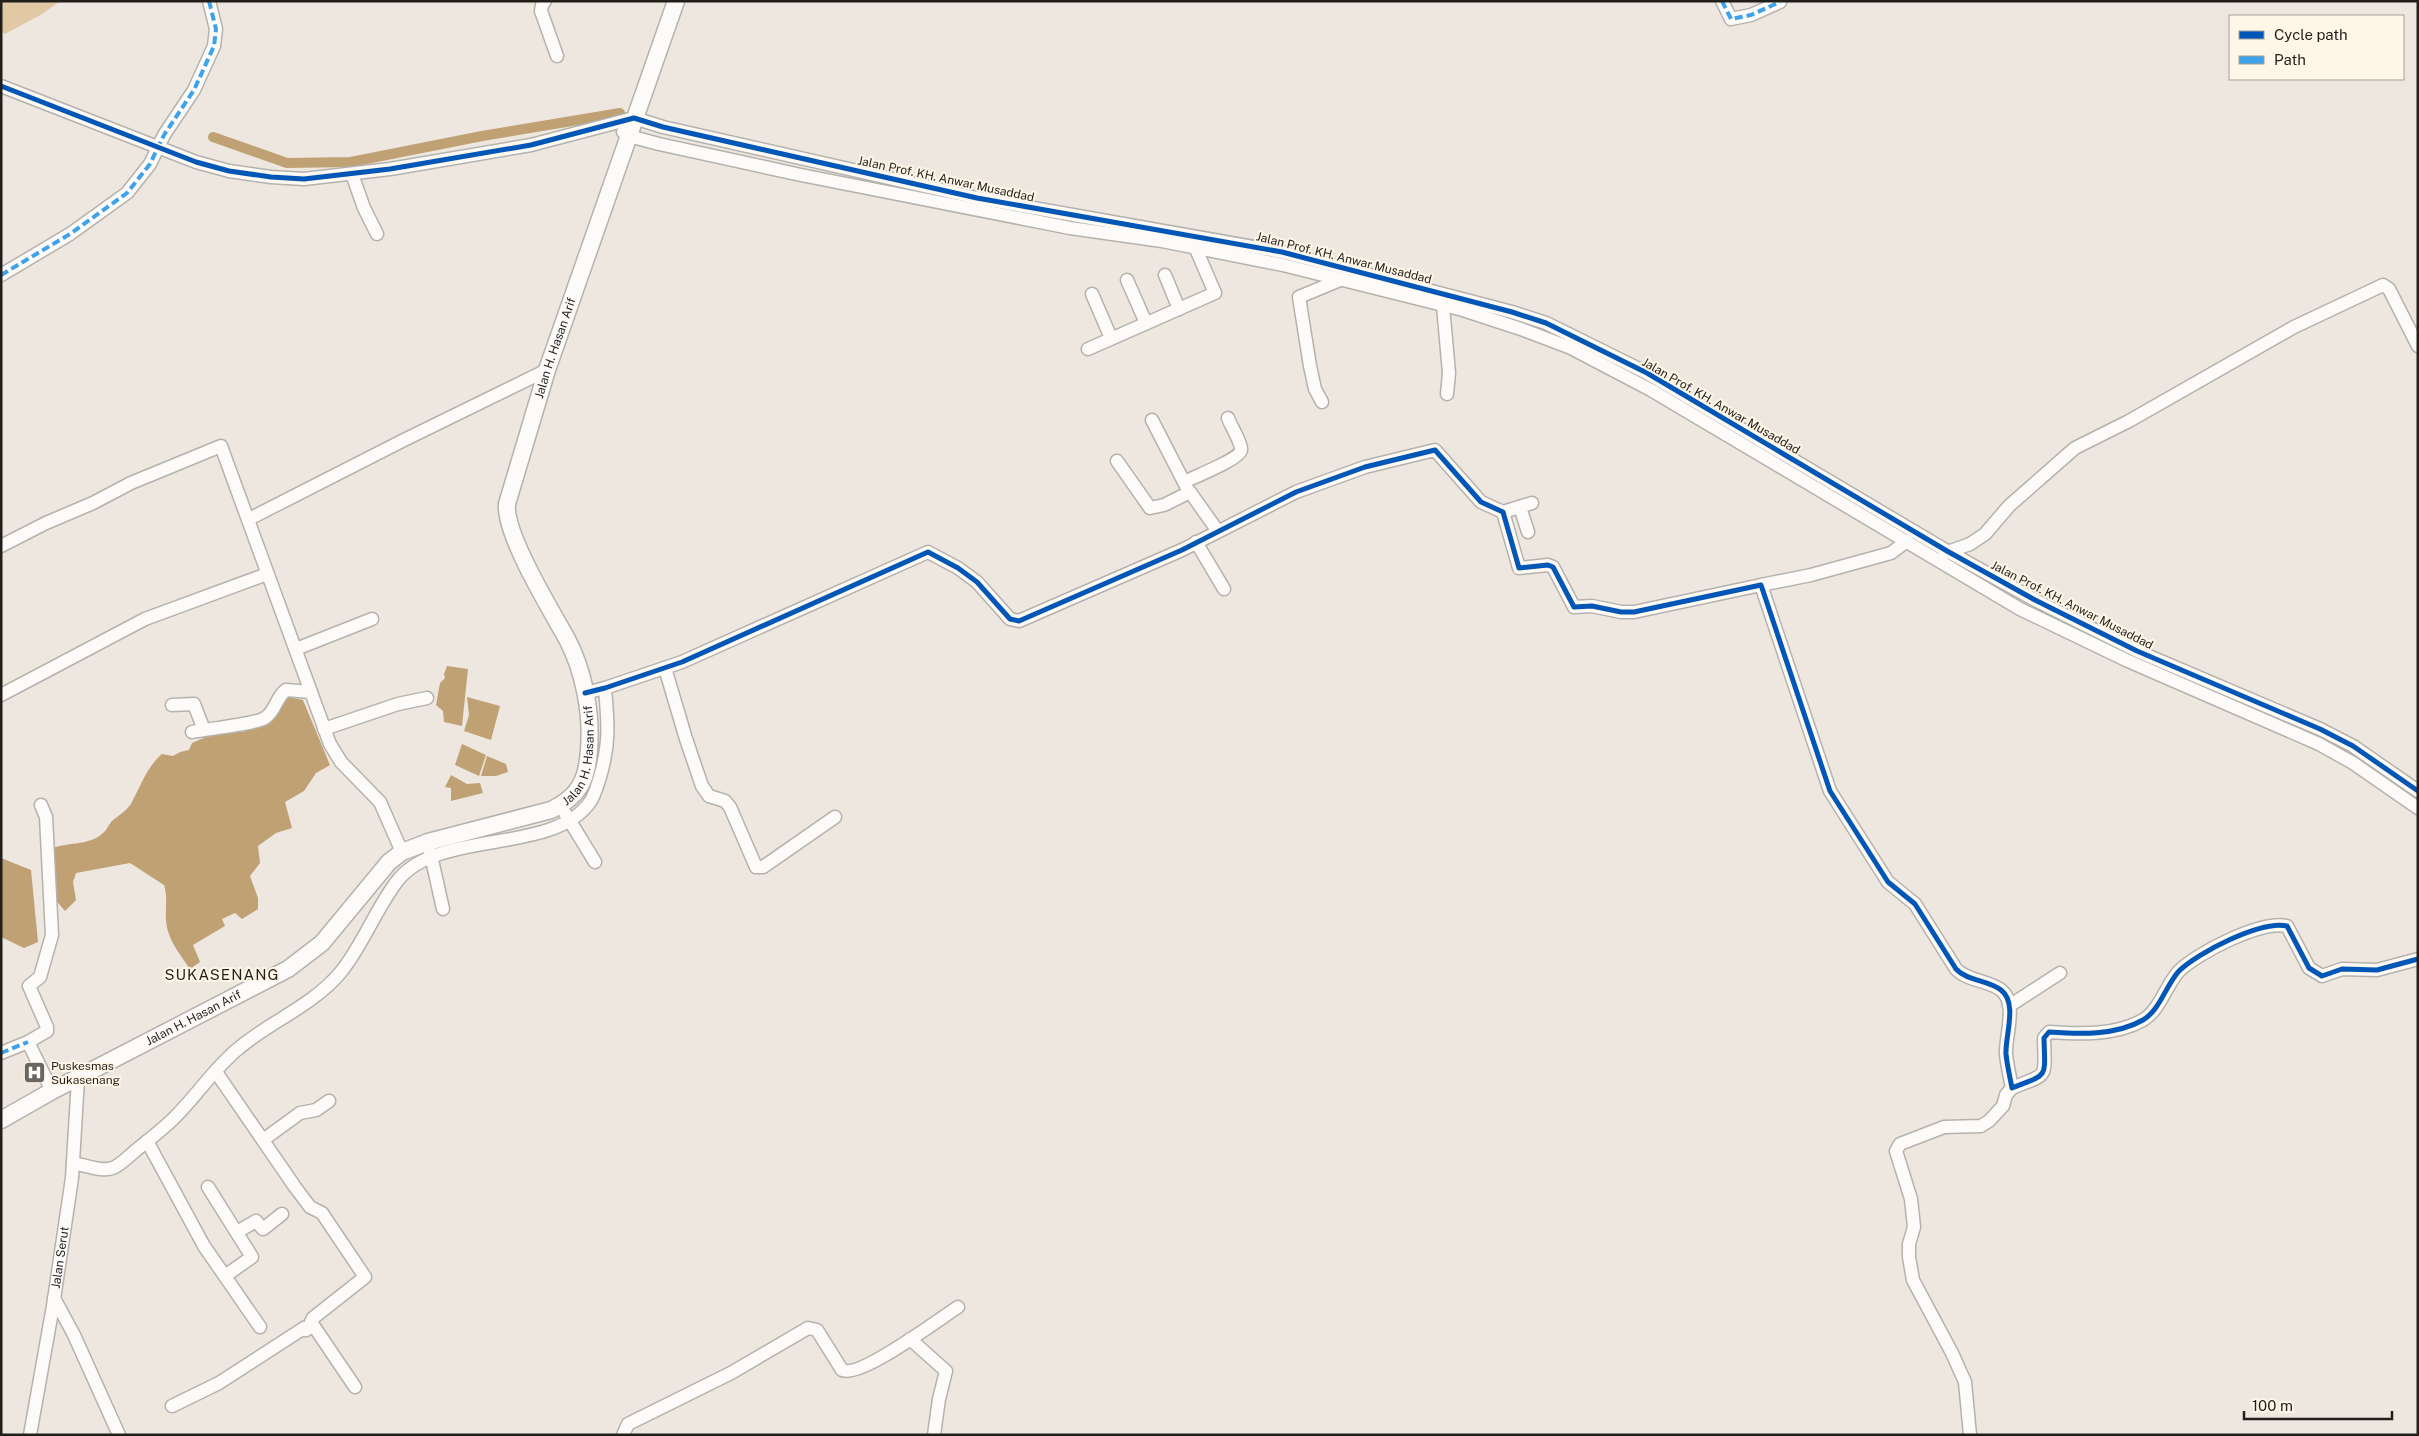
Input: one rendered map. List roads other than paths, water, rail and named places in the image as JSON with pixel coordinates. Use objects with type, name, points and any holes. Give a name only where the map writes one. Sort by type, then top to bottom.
[{"type":"main road","name":"Jalan H. Hasan Arif","points":[[1,1120],[52,1091],[248,991],[298,962],[322,943],[389,862],[402,852],[430,851],[565,814],[586,773],[595,691],[526,562],[507,512],[511,488],[547,370],[636,138],[676,1]]},
{"type":"street","points":[[1,275],[70,234],[127,193],[150,164],[164,135],[194,90],[214,46],[216,29],[209,1]]},
{"type":"street","points":[[545,1],[541,11],[557,56]]},
{"type":"street","points":[[1722,1],[1731,20],[1751,15],[1780,2]]},
{"type":"street","points":[[1,86],[196,162],[271,177],[304,179],[352,174],[531,145],[640,120]]},
{"type":"street","name":"Jalan Prof. KH. Anwar Musaddad","points":[[640,120],[663,127],[977,198],[1250,245],[1384,284],[1443,306],[1521,329],[1571,348],[1828,487],[1907,542],[1943,556],[2137,651],[2213,682],[2353,746],[2418,790]]},
{"type":"street","points":[[614,125],[636,138]]},
{"type":"street","name":"Jalan Prof. KH. Anwar Musaddad","points":[[636,138],[987,212],[1283,265],[1340,280],[1384,284],[1465,298],[1529,318],[1589,344],[1647,374],[2056,627],[2319,744],[2353,763],[2418,808]]},
{"type":"street","points":[[352,174],[364,208],[377,234]]},
{"type":"street","points":[[1088,349],[1216,293],[1196,249]]},
{"type":"street","points":[[1165,275],[1179,309]]},
{"type":"street","points":[[1127,280],[1146,323]]},
{"type":"street","points":[[1322,402],[1316,389],[1310,366],[1299,298],[1340,280]]},
{"type":"street","points":[[1943,556],[1970,544],[1985,534],[2009,506],[2080,445],[2129,420],[2294,327],[2368,290],[2383,285],[2390,289],[2418,346]]},
{"type":"street","points":[[1092,294],[1111,338]]},
{"type":"street","points":[[1443,306],[1449,373],[1447,394]]},
{"type":"street","points":[[1521,329],[1529,318]]},
{"type":"street","points":[[249,520],[404,440],[547,370]]},
{"type":"street","points":[[1117,461],[1150,508],[1164,506],[1187,487],[1233,459],[1240,452],[1241,446],[1228,418]]},
{"type":"street","points":[[1152,420],[1187,487],[1217,530]]},
{"type":"street","points":[[1,546],[46,523],[94,503],[130,482],[221,446],[296,649],[303,691],[342,762],[380,802],[402,852]]},
{"type":"street","points":[[595,691],[665,668],[764,627],[928,552],[958,568],[977,582],[1010,619],[1017,622],[1196,542],[1296,492],[1332,478],[1433,451],[1439,453],[1481,502],[1503,512],[1526,505],[1528,532]]},
{"type":"street","points":[[1503,512],[1518,568],[1548,565],[1554,567],[1574,607],[1592,606],[1621,612],[1634,612],[1811,575],[1891,553],[1907,542]]},
{"type":"street","points":[[1196,542],[1224,589]]},
{"type":"street","points":[[1,695],[144,619],[267,574]]},
{"type":"street","points":[[1761,585],[1830,791],[1886,879],[1896,890],[1915,904],[1956,969],[1961,974],[1982,980],[2002,991],[2006,996],[2009,1006],[2006,1052],[2012,1088]]},
{"type":"street","points":[[296,649],[372,619]]},
{"type":"street","points":[[665,668],[702,786],[709,796],[725,801],[730,806],[756,867],[764,866],[836,817]]},
{"type":"street","points":[[172,705],[194,704],[198,731],[262,720],[273,710],[280,694],[286,690],[303,691]]},
{"type":"street","points":[[324,728],[398,704],[427,698]]},
{"type":"street","points":[[1,1053],[28,1042],[47,1031],[29,986],[40,978],[52,934],[46,817],[41,805]]},
{"type":"street","points":[[565,814],[595,862]]},
{"type":"street","points":[[73,1163],[111,1168],[173,1120],[239,1048],[292,1013],[337,976],[399,880],[430,851],[444,909]]},
{"type":"street","points":[[1970,1435],[1965,1382],[1952,1353],[1913,1280],[1909,1244],[1914,1227],[1911,1199],[1896,1151],[1900,1144],[1944,1127],[1981,1126],[1989,1122],[2003,1106],[2006,1095],[2012,1088],[2040,1077],[2044,1072],[2044,1038],[2049,1032],[2092,1034],[2141,1021],[2150,1015],[2178,972],[2189,963],[2243,933],[2270,926],[2286,926],[2309,968],[2322,976],[2342,969],[2377,970],[2418,959]]},
{"type":"street","points":[[2009,1006],[2060,973]]},
{"type":"street","points":[[28,1042],[52,1091]]},
{"type":"street","points":[[216,1072],[310,1206],[322,1213],[365,1277],[310,1322],[355,1387]]},
{"type":"street","name":"Jalan Serut","points":[[30,1435],[54,1298],[73,1163],[78,1079]]},
{"type":"street","points":[[263,1140],[300,1112],[316,1110],[329,1102]]},
{"type":"street","points":[[147,1141],[200,1238],[260,1327]]},
{"type":"street","points":[[208,1187],[252,1257],[225,1276]]},
{"type":"street","points":[[237,1232],[256,1221],[263,1229],[282,1214]]},
{"type":"street","points":[[54,1298],[74,1336],[119,1435]]},
{"type":"street","points":[[623,1435],[628,1424],[731,1373],[808,1328],[817,1330],[842,1370],[847,1372],[855,1371],[877,1360],[958,1307]]},
{"type":"street","points":[[172,1406],[219,1383],[304,1328],[306,1330],[312,1326]]},
{"type":"street","points":[[910,1339],[946,1371],[939,1399],[934,1435]]},
{"type":"waterway","points":[[213,137],[287,163],[351,162],[482,136],[620,113]]},
{"type":"place","name":"Puskesmas Sukasenang","points":[[35,1073]]},
{"type":"district","name":"SUKASENANG","points":[[222,975]]}]
